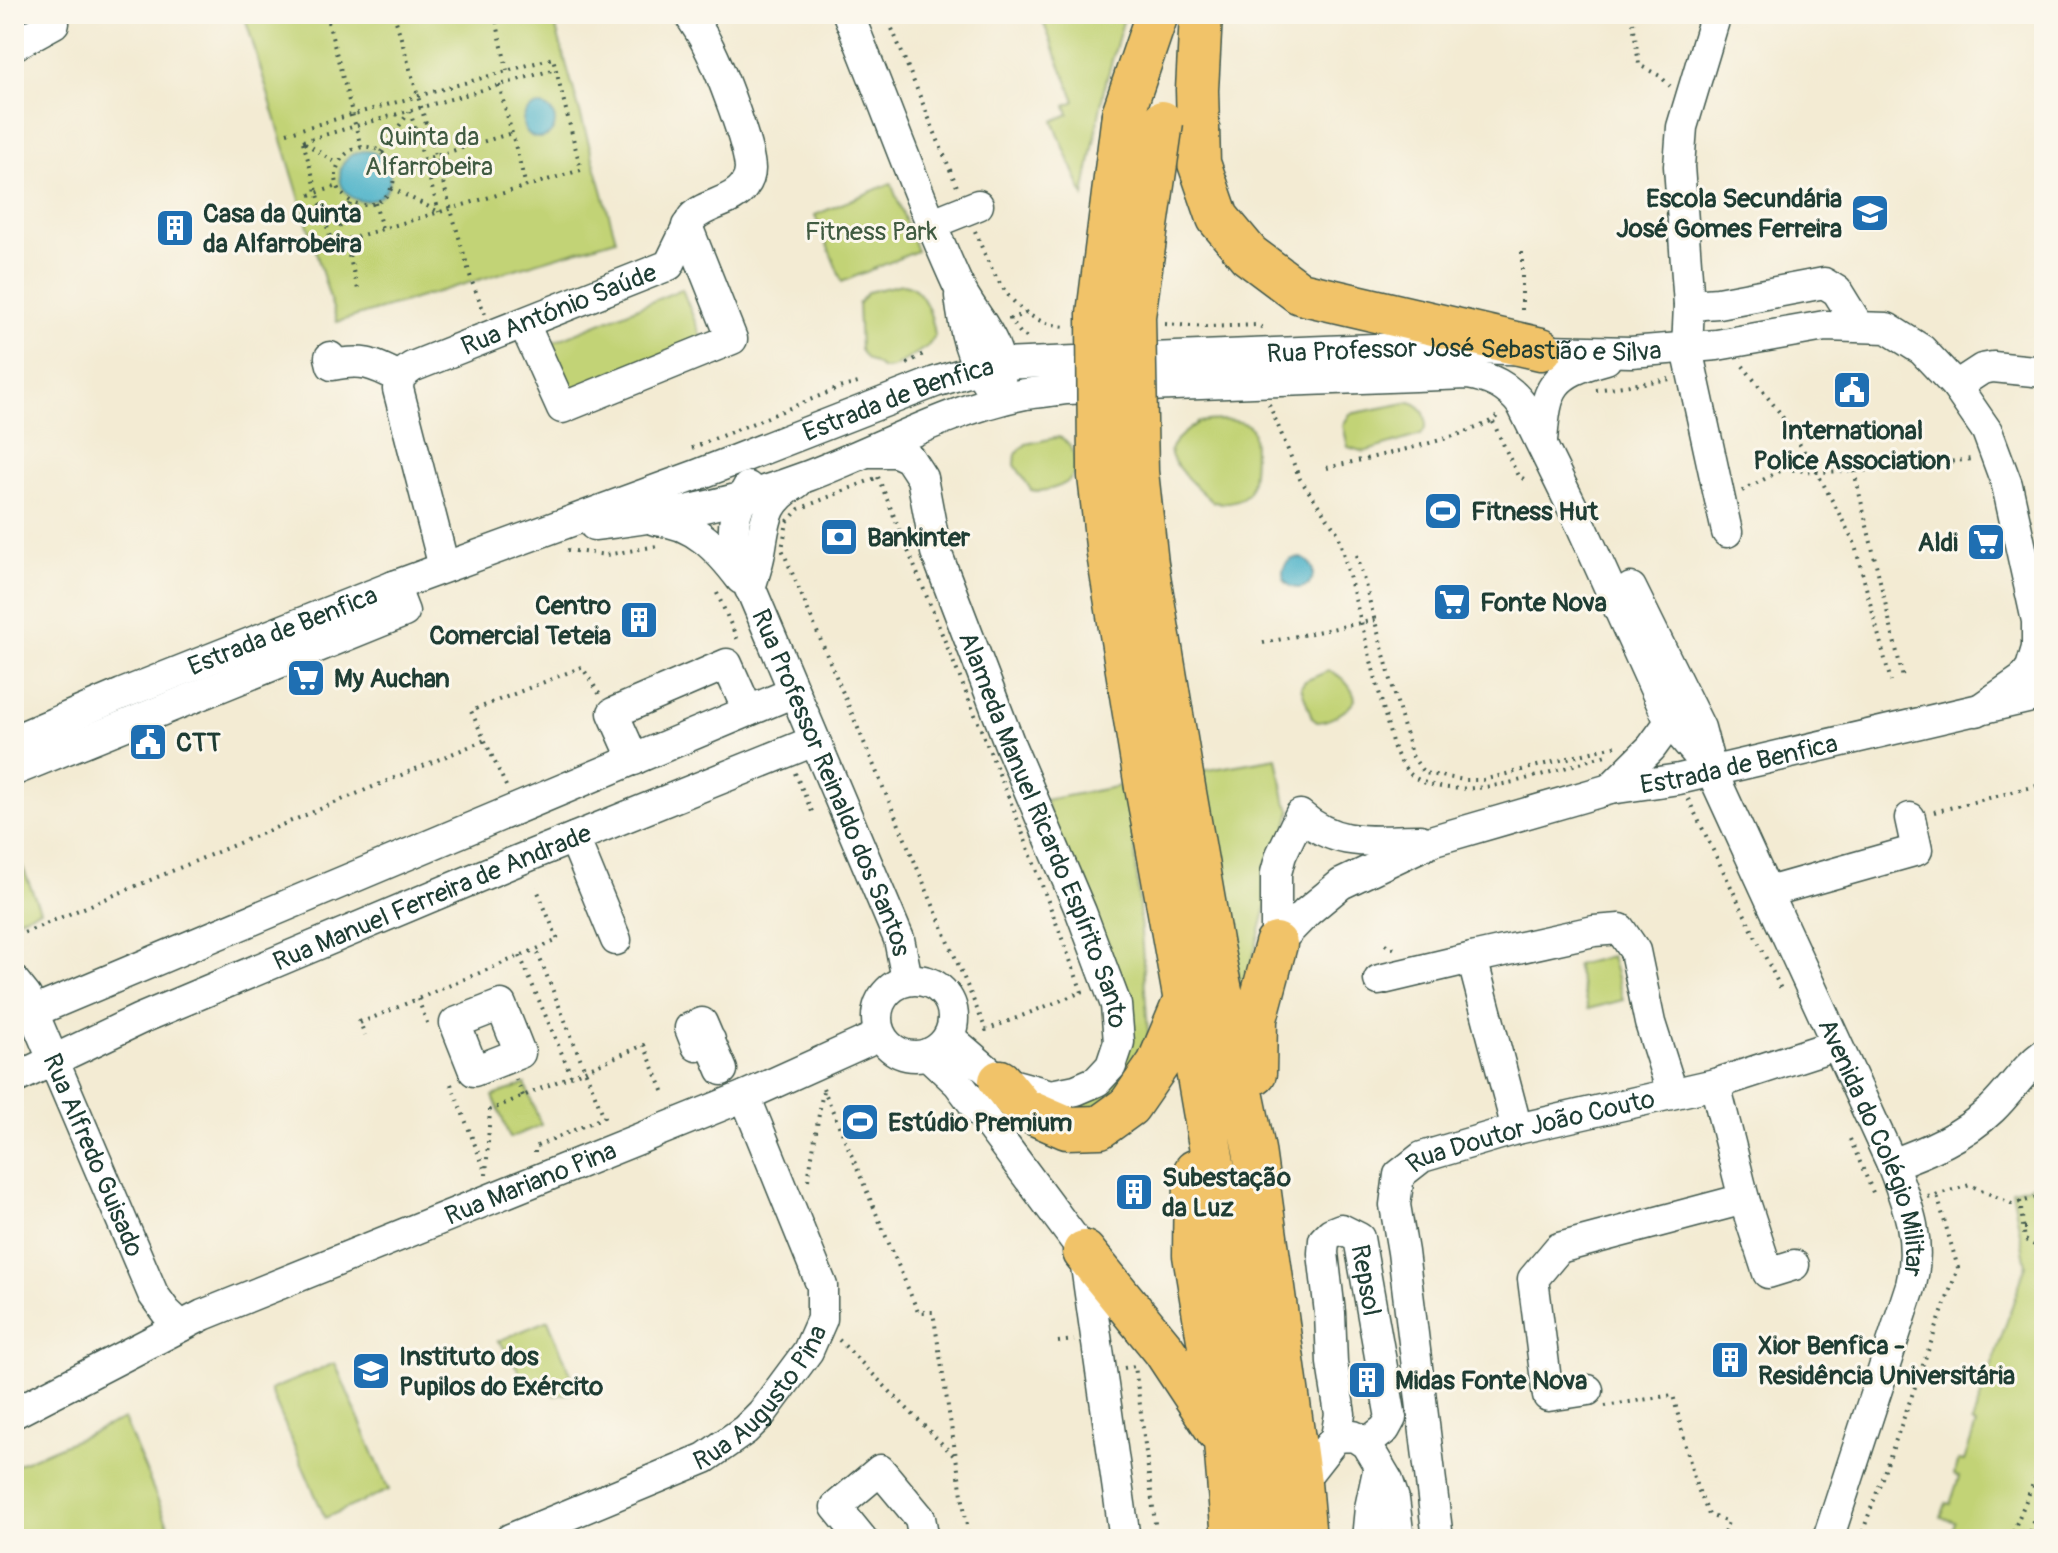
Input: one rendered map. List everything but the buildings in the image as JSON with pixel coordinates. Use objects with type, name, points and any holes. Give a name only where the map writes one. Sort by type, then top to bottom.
[{"type":"highway","points":[[1157,14],[1142,118],[1098,314],[1099,476],[1108,554],[1164,784],[1212,947],[1254,1150],[1305,1539]]},
{"type":"highway","points":[[1142,118],[1200,14]]},
{"type":"highway","points":[[1200,14],[1197,90],[1199,163],[1218,218],[1249,255],[1300,293],[1541,349]]},
{"type":"highway","points":[[1164,784],[1184,1002],[1249,1376],[1269,1539]]},
{"type":"highway","points":[[1254,1150],[1256,1019],[1276,944]]},
{"type":"highway","points":[[1000,1081],[1023,1109],[1067,1128],[1100,1127],[1129,1106],[1158,1064],[1184,1002]]},
{"type":"highway","points":[[1197,1066],[1194,1255],[1225,1443],[1233,1539]]},
{"type":"highway","points":[[1084,1252],[1164,1350],[1225,1443]]},
{"type":"street","points":[[14,45],[54,23],[49,14]]},
{"type":"street","name":"Rua António Saúde","points":[[399,377],[412,367],[669,265],[687,226],[698,212],[742,189],[750,171],[748,152],[708,45],[689,14]]},
{"type":"street","points":[[848,14],[959,286],[965,337],[990,366],[999,401]]},
{"type":"street","points":[[1716,14],[1682,127],[1679,166],[1689,305],[1687,349],[1727,532]]},
{"type":"street","points":[[933,223],[972,207]]},
{"type":"street","points":[[524,324],[562,408],[732,339],[687,226]]},
{"type":"street","points":[[1689,305],[1718,303],[1824,283],[1837,291],[1858,325]]},
{"type":"street","name":"Rua Professor José Sebastião e Silva","points":[[1067,375],[1426,347],[1631,352],[1687,349],[1825,326],[1887,328],[1930,357],[1956,386],[1975,411],[1998,456],[2007,485],[2040,628],[2031,668],[2014,686],[1977,711]]},
{"type":"street","points":[[1542,442],[1547,400],[1553,386],[1564,374],[1631,352]]},
{"type":"street","points":[[330,357],[332,365],[358,360],[399,377],[398,389],[444,567]]},
{"type":"street","name":"Estrada de Benfica","points":[[556,539],[935,382],[990,366],[1067,375]]},
{"type":"street","points":[[1956,386],[1982,369],[1993,367],[2044,372]]},
{"type":"street","name":"Rua Professor José Sebastião e Silva","points":[[1067,375],[1468,374],[1499,383],[1514,394],[1542,442],[1670,722],[1711,770]]},
{"type":"street","name":"Estrada de Benfica","points":[[14,740],[444,567],[741,498],[807,476],[999,401],[1026,394],[1067,375]]},
{"type":"street","points":[[741,498],[759,475],[837,422]]},
{"type":"street","name":"Alameda Manuel Ricardo Espírito Santo","points":[[867,452],[896,452],[909,458],[922,478],[936,552],[1116,1005],[1119,1042],[1111,1066],[1097,1081],[1076,1090],[1051,1095],[1000,1081],[938,1046]]},
{"type":"street","name":"Rua Professor Reinaldo dos Santos","points":[[750,589],[767,513],[775,500],[807,476]]},
{"type":"street","name":"Rua Professor Reinaldo dos Santos","points":[[741,498],[732,531],[736,554],[899,939],[907,979]]},
{"type":"street","name":"Rua Professor Reinaldo dos Santos","points":[[641,520],[666,521],[690,529],[726,560],[750,589]]},
{"type":"street","points":[[1582,527],[1622,570],[1700,728],[1711,770]]},
{"type":"street","points":[[14,768],[404,612],[394,586]]},
{"type":"street","points":[[634,760],[613,713],[727,664],[748,711]]},
{"type":"street","name":"Rua Manuel Ferreira de Andrade","points":[[33,1012],[794,692]]},
{"type":"street","name":"Estrada de Benfica","points":[[1276,944],[1307,912],[1341,884],[1434,840],[1610,789],[1679,779],[2044,694]]},
{"type":"street","points":[[1610,789],[1651,748],[1670,722]]},
{"type":"street","points":[[713,727],[732,728],[743,739],[746,757],[733,774]]},
{"type":"street","name":"Rua Manuel Ferreira de Andrade","points":[[14,1079],[140,1019],[814,741]]},
{"type":"street","name":"Avenida do Colégio Militar","points":[[1711,770],[1892,1164],[1908,1207],[1917,1263],[1828,1539]]},
{"type":"street","name":"Estrada de Benfica","points":[[1276,944],[1276,873],[1300,815],[1315,828],[1333,837],[1361,841],[1434,840]]},
{"type":"street","points":[[1768,892],[1917,850],[1910,818]]},
{"type":"street","points":[[574,838],[616,940]]},
{"type":"street","points":[[1379,980],[1594,931],[1620,929],[1635,951],[1650,1023],[1672,1092]]},
{"type":"street","points":[[1472,958],[1517,1129]]},
{"type":"street","points":[[123,974],[103,988],[100,996],[103,1009],[109,1018],[117,1022],[140,1019]]},
{"type":"street","points":[[907,979],[925,980],[941,988],[951,1003],[954,1020],[938,1046],[914,1057],[900,1054],[888,1046],[880,1035],[876,1017],[880,1000],[891,987],[907,979]]},
{"type":"street","name":"Rua Alfredo Guisado","points":[[14,981],[26,996],[153,1294],[181,1326]]},
{"type":"street","name":"Rua Mariano Pina","points":[[14,1413],[181,1326],[745,1096],[880,1035]]},
{"type":"street","points":[[710,1040],[722,1070]]},
{"type":"street","name":"Rua Doutor João Couto","points":[[1438,1539],[1395,1205],[1399,1175],[1422,1157],[1517,1129],[1715,1084],[1835,1045]]},
{"type":"street","points":[[938,1046],[958,1083],[1084,1252],[1125,1539]]},
{"type":"street","points":[[1892,1164],[1919,1155],[1958,1135],[1992,1109],[2028,1066],[2044,1054]]},
{"type":"street","points":[[1715,1084],[1744,1199],[1768,1273],[1794,1265]]},
{"type":"street","name":"Rua Augusto Pina","points":[[510,1539],[705,1458],[726,1445],[762,1413],[817,1336],[822,1319],[822,1286],[745,1096]]},
{"type":"street","points":[[1588,1390],[1548,1396],[1533,1279],[1559,1248],[1744,1199]]},
{"type":"street","name":"Repsol","points":[[1341,1229],[1359,1238],[1391,1418],[1385,1429],[1359,1445],[1340,1414],[1332,1363],[1323,1253],[1324,1240],[1341,1229]]},
{"type":"street","points":[[1300,1483],[1359,1445]]},
{"type":"street","points":[[1359,1445],[1370,1508],[1367,1539]]},
{"type":"street","points":[[1359,1445],[1394,1499],[1399,1539]]},
{"type":"street","points":[[862,1539],[836,1507],[880,1470],[920,1518],[924,1539]]},
{"type":"path","points":[[326,14],[361,148]]},
{"type":"path","points":[[394,14],[472,282],[494,335]]},
{"type":"path","points":[[495,14],[508,71]]},
{"type":"path","points":[[898,14],[887,16],[972,207],[991,271],[1011,300],[1036,318],[1063,327],[1076,327]]},
{"type":"path","points":[[1632,14],[1639,65],[1660,76],[1676,92],[1687,111]]},
{"type":"path","points":[[287,133],[553,58],[581,170],[332,244]]},
{"type":"path","points":[[303,141],[556,69]]},
{"type":"path","points":[[499,85],[526,186]]},
{"type":"path","points":[[381,152],[410,110]]},
{"type":"path","points":[[410,110],[439,212]]},
{"type":"path","points":[[392,169],[512,133]]},
{"type":"path","points":[[303,141],[339,165]]},
{"type":"path","points":[[303,141],[332,244]]},
{"type":"path","points":[[361,148],[381,152],[392,169],[391,188],[382,200],[375,203],[364,205],[346,199],[338,186],[336,173],[344,156],[361,148]]},
{"type":"path","points":[[310,195],[338,186]]},
{"type":"path","points":[[391,188],[439,212]]},
{"type":"path","points":[[332,244],[352,202]]},
{"type":"path","points":[[375,203],[382,229]]},
{"type":"path","points":[[345,240],[359,293]]},
{"type":"path","points":[[1162,324],[1206,327],[1258,325],[1263,328],[1265,336]]},
{"type":"path","points":[[1327,468],[1493,422],[1514,394]]},
{"type":"path","points":[[1268,396],[1269,408],[1300,479],[1338,533],[1393,746],[1399,761],[1418,780],[1441,787],[1483,788],[1629,749],[1651,748]]},
{"type":"path","points":[[1493,422],[1518,476],[1528,481]]},
{"type":"path","points":[[1720,503],[1783,469],[1882,470],[1998,456]]},
{"type":"path","points":[[1854,471],[1903,678]]},
{"type":"path","points":[[878,477],[1015,813],[1082,992],[986,1030],[782,549],[787,522],[799,509],[878,477]]},
{"type":"path","points":[[556,539],[606,555],[670,544]]},
{"type":"path","points":[[1357,555],[1411,754],[1424,773],[1442,778],[1483,780],[1640,740],[1651,748]]},
{"type":"path","points":[[1263,643],[1375,620]]},
{"type":"path","points":[[503,815],[511,795],[471,711],[582,667],[601,697]]},
{"type":"path","points":[[14,944],[19,935],[485,740]]},
{"type":"path","points":[[1910,818],[2044,784]]},
{"type":"path","points":[[365,1035],[359,1022],[558,940],[536,887]]},
{"type":"path","points":[[535,1156],[535,1147],[604,1117],[536,949]]},
{"type":"path","points":[[520,956],[571,1075]]},
{"type":"path","points":[[418,999],[429,1029]]},
{"type":"path","points":[[446,1073],[486,1175],[490,1110],[644,1045],[664,1093]]},
{"type":"path","points":[[806,1190],[823,1088],[918,1312],[933,1312],[969,1539]]},
{"type":"path","points":[[1925,1198],[1970,1185],[2012,1204],[2044,1196]]},
{"type":"path","points":[[1860,1539],[1958,1268],[1937,1195]]},
{"type":"path","points":[[2020,1201],[2025,1240],[2044,1250]]},
{"type":"path","points":[[2024,1228],[2044,1228]]},
{"type":"path","points":[[838,1340],[956,1457]]},
{"type":"path","points":[[2044,1354],[2044,1365]]},
{"type":"path","points":[[1588,1390],[1592,1409],[1673,1395],[1695,1482],[1709,1515],[1728,1522],[1722,1539]]},
{"type":"path","points":[[2010,1539],[2044,1466]]},
{"type":"path","points":[[2028,1539],[2033,1522],[2044,1509]]},
{"type":"green space","name":"Quinta da Alfarrobeira","points":[[244,14],[552,14],[616,239],[337,322]]},
{"type":"green space","points":[[1040,14],[1125,14],[1104,89],[1084,196],[1053,121],[1069,114],[1066,105],[1075,101]]},
{"type":"green space","name":"Fitness Park","points":[[891,183],[917,251],[842,282],[815,215]]},
{"type":"green space","points":[[902,284],[916,290],[921,296],[929,311],[935,336],[928,346],[893,368],[883,369],[860,350],[858,304],[868,292]]},
{"type":"green space","points":[[682,289],[702,339],[565,396],[544,346]]},
{"type":"green space","points":[[1411,402],[1425,416],[1426,425],[1421,435],[1364,452],[1348,447],[1343,425],[1350,414]]},
{"type":"green space","points":[[1199,422],[1239,422],[1249,426],[1252,431],[1252,480],[1248,493],[1241,498],[1213,502],[1174,461],[1171,454],[1173,444]]},
{"type":"green space","points":[[1059,437],[1068,443],[1074,454],[1076,465],[1073,476],[1054,488],[1031,490],[1015,465],[1016,454],[1026,444]]},
{"type":"green space","points":[[1328,671],[1346,682],[1355,700],[1338,715],[1317,722],[1312,718],[1301,687],[1305,681]]},
{"type":"green space","points":[[1277,758],[1285,800],[1291,811],[1242,1000],[1202,771]]},
{"type":"green space","points":[[1126,785],[1132,807],[1149,1045],[1125,1094],[1078,1113],[1033,1100],[1119,1066],[1045,800]]},
{"type":"green space","points":[[14,846],[40,910],[14,920]]},
{"type":"green space","points":[[1611,956],[1623,1000],[1588,1009],[1576,965]]},
{"type":"green space","points":[[525,1084],[541,1125],[510,1138],[493,1096]]},
{"type":"green space","points":[[2044,1182],[2044,1539],[1950,1539],[1955,1522],[1941,1517],[1946,1503],[1950,1504],[1959,1477],[1954,1475],[1959,1460],[1964,1461],[1976,1425],[1972,1423],[2026,1265],[2012,1190]]},
{"type":"green space","points":[[548,1320],[578,1392],[554,1396],[548,1380],[529,1389],[508,1352],[498,1341]]},
{"type":"green space","points":[[335,1363],[389,1490],[325,1518],[270,1390]]},
{"type":"green space","points":[[124,1419],[174,1539],[14,1539],[14,1466]]},
{"type":"water","points":[[539,106],[550,111],[555,122],[550,133],[539,138],[528,133],[523,122],[528,111]]},
{"type":"water","points":[[355,152],[375,152],[389,166],[389,186],[375,200],[355,200],[341,186],[341,166]]},
{"type":"water","points":[[1298,558],[1308,563],[1313,573],[1308,583],[1298,588],[1288,583],[1283,573],[1288,563]]},
{"type":"place","name":"Escola Secundária José Gomes Ferreira","points":[[1870,213]]},
{"type":"place","name":"Casa da Quinta da Alfarrobeira","points":[[175,228]]},
{"type":"place","name":"International Police Association","points":[[1852,390]]},
{"type":"place","name":"Fitness Hut","points":[[1443,511]]},
{"type":"place","name":"Bankinter","points":[[839,537]]},
{"type":"place","name":"Aldi","points":[[1986,542]]},
{"type":"place","name":"Fonte Nova","points":[[1452,602]]},
{"type":"place","name":"Centro Comercial Teteia","points":[[639,620]]},
{"type":"place","name":"My Auchan","points":[[306,678]]},
{"type":"place","name":"CTT","points":[[148,742]]},
{"type":"place","name":"Estúdio Premium","points":[[860,1122]]},
{"type":"place","name":"Subestação da Luz","points":[[1134,1192]]},
{"type":"place","name":"Xior Benfica - Residência Universitária","points":[[1730,1360]]},
{"type":"place","name":"Instituto dos Pupilos do Exército","points":[[371,1371]]},
{"type":"place","name":"Midas Fonte Nova","points":[[1367,1380]]}]
